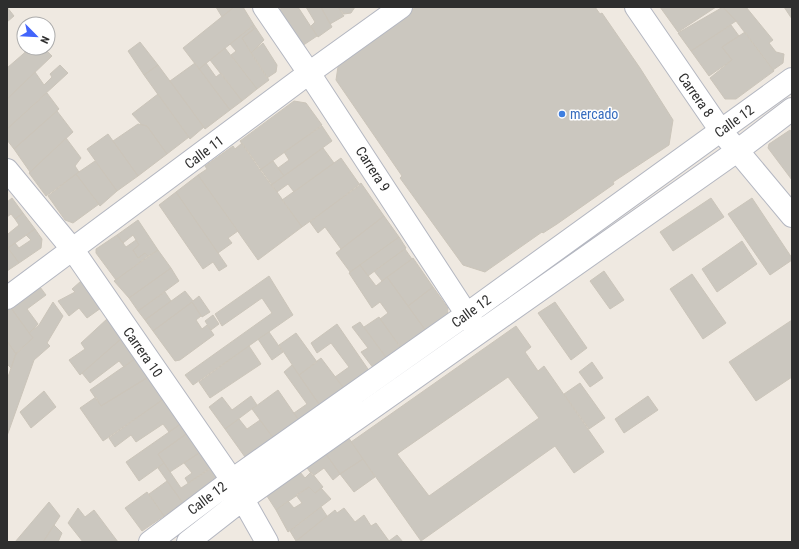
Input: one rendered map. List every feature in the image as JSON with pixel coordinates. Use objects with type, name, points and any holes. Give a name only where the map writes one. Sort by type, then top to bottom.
[{"type":"street","name":"Carrera 9","points":[[264,7],[310,73],[479,333]]},
{"type":"street","name":"Calle 11","points":[[7,298],[401,7]]},
{"type":"street","name":"Carrera 8","points":[[636,7],[721,131],[792,216]]},
{"type":"street","name":"Calle 12","points":[[150,542],[232,480],[468,314],[792,79]]},
{"type":"street","name":"Calle 12","points":[[188,542],[243,499],[737,151],[792,109]]},
{"type":"street","name":"Carrera 10","points":[[7,170],[73,250],[232,480],[267,542]]},
{"type":"building","points":[[7,7],[14,16],[7,22]]},
{"type":"building","points":[[216,7],[234,7],[222,17]]},
{"type":"building","points":[[234,7],[243,7],[254,25],[199,69],[183,48]]},
{"type":"building","points":[[283,7],[298,7],[317,36],[299,48],[276,12]]},
{"type":"building","points":[[306,7],[321,7],[332,27],[318,37],[311,26],[315,22]]},
{"type":"building","points":[[321,7],[338,7],[344,16],[330,24]]},
{"type":"building","points":[[338,7],[355,7],[351,13],[344,14]]},
{"type":"building","points":[[416,7],[595,7],[600,14],[602,13],[640,68],[673,120],[669,145],[613,182],[614,184],[557,224],[543,233],[542,232],[485,272],[463,265],[400,178],[402,176],[336,80],[339,60]]},
{"type":"building","points":[[660,7],[716,7],[678,32]]},
{"type":"building","points":[[723,7],[736,21],[691,51],[678,33]]},
{"type":"building","points":[[723,7],[746,7],[773,40],[769,43],[776,52],[784,54],[783,63],[773,70],[736,21]]},
{"type":"building","points":[[784,7],[792,7],[792,19]]},
{"type":"building","points":[[254,25],[264,40],[251,53],[242,38],[254,29],[252,26]]},
{"type":"building","points":[[731,25],[739,36],[722,47],[732,60],[709,76],[691,51]]},
{"type":"building","points":[[252,26],[254,29],[242,38],[269,80],[257,89],[231,55],[236,51],[230,44]]},
{"type":"building","points":[[745,32],[774,71],[736,99],[725,99],[710,78],[732,60],[722,47]]},
{"type":"building","points":[[140,42],[158,65],[144,75],[128,51]]},
{"type":"building","points":[[263,43],[277,65],[276,72],[267,78],[251,53]]},
{"type":"building","points":[[225,48],[257,89],[242,101],[210,60]]},
{"type":"building","points":[[21,56],[52,56],[7,99],[7,68]]},
{"type":"building","points":[[195,63],[230,110],[205,129],[170,81]]},
{"type":"building","points":[[206,63],[216,77],[221,73],[242,101],[230,110],[199,69]]},
{"type":"building","points":[[60,65],[68,73],[7,129],[7,99],[35,72],[44,85],[52,77],[50,74]]},
{"type":"building","points":[[158,65],[204,127],[190,139],[144,75]]},
{"type":"building","points":[[47,93],[59,109],[14,149],[7,140],[7,129]]},
{"type":"building","points":[[158,94],[189,137],[167,154],[147,126],[142,125],[132,114]]},
{"type":"building","points":[[294,101],[306,103],[322,125],[260,170],[240,141]]},
{"type":"building","points":[[57,111],[73,132],[30,172],[14,149]]},
{"type":"building","points":[[138,124],[147,126],[167,154],[138,176],[113,141]]},
{"type":"building","points":[[322,126],[332,141],[284,176],[278,168],[289,160],[284,152]]},
{"type":"building","points":[[790,130],[792,133],[792,180],[768,148],[769,144]]},
{"type":"building","points":[[108,134],[138,176],[117,191],[87,149]]},
{"type":"building","points":[[66,138],[81,158],[75,166],[79,172],[46,196],[29,173]]},
{"type":"building","points":[[242,143],[302,227],[258,260],[198,175],[207,169],[205,166],[233,146],[235,149]]},
{"type":"building","points":[[323,148],[334,163],[294,192],[288,184],[277,192],[271,185]]},
{"type":"building","points":[[341,158],[360,185],[302,227],[282,200]]},
{"type":"building","points":[[95,161],[117,191],[100,206],[76,174]]},
{"type":"building","points":[[273,161],[284,176],[271,185],[260,170]]},
{"type":"building","points":[[76,174],[99,204],[73,223],[65,220],[48,196]]},
{"type":"building","points":[[198,175],[238,231],[228,238],[232,243],[218,253],[176,192]]},
{"type":"building","points":[[361,183],[384,216],[341,249],[325,227],[318,233],[310,222]]},
{"type":"building","points":[[176,192],[227,266],[219,271],[213,262],[203,269],[159,205]]},
{"type":"building","points":[[12,198],[23,213],[15,219],[11,214],[7,217],[7,202]]},
{"type":"building","points":[[711,198],[724,217],[673,251],[660,232]]},
{"type":"building","points":[[752,198],[792,258],[792,260],[770,275],[728,214]]},
{"type":"building","points":[[23,213],[35,229],[8,248],[7,232],[8,234],[19,225],[15,219]]},
{"type":"building","points":[[384,216],[399,237],[350,272],[336,253]]},
{"type":"building","points":[[138,220],[158,250],[148,256],[145,253],[138,258],[133,250],[139,245],[133,235],[123,243],[117,235]]},
{"type":"building","points":[[35,229],[42,239],[41,248],[19,263],[8,248],[15,243],[19,248],[31,240],[26,235]]},
{"type":"building","points":[[117,235],[126,247],[136,240],[139,245],[133,250],[138,258],[145,253],[148,256],[116,280],[96,253],[96,249]]},
{"type":"building","points":[[399,237],[406,248],[368,276],[360,265]]},
{"type":"building","points":[[742,241],[757,264],[717,292],[702,269]]},
{"type":"building","points":[[7,247],[19,263],[7,271]]},
{"type":"building","points":[[405,249],[412,259],[382,281],[374,271]]},
{"type":"building","points":[[158,250],[171,268],[129,298],[114,281]]},
{"type":"building","points":[[413,258],[433,287],[408,306],[387,277]]},
{"type":"building","points":[[360,265],[376,286],[387,277],[426,331],[403,350],[380,319],[388,313],[380,302],[372,308],[349,273]]},
{"type":"building","points":[[171,268],[179,281],[138,311],[129,298]]},
{"type":"building","points":[[604,271],[624,300],[610,309],[590,281]]},
{"type":"building","points":[[692,274],[726,323],[703,339],[670,289]]},
{"type":"building","points":[[269,276],[293,315],[193,385],[185,375],[272,313],[262,298],[222,326],[215,314]]},
{"type":"building","points":[[81,281],[101,308],[87,318],[79,308],[69,316],[58,301],[75,292],[72,289]]},
{"type":"building","points":[[40,287],[46,295],[27,309],[38,324],[29,333],[11,308]]},
{"type":"building","points":[[433,287],[448,308],[447,318],[426,331],[408,306]]},
{"type":"building","points":[[185,291],[193,301],[199,296],[210,312],[202,317],[192,302],[153,331],[145,320]]},
{"type":"building","points":[[165,292],[171,301],[145,320],[138,311]]},
{"type":"building","points":[[53,302],[63,316],[47,343],[50,346],[34,360],[7,436],[7,380],[16,353],[33,338],[29,333],[39,325]]},
{"type":"building","points":[[192,302],[201,316],[196,320],[202,329],[207,325],[214,335],[180,360],[175,361],[153,331]]},
{"type":"building","points":[[555,302],[587,348],[571,360],[538,313]]},
{"type":"building","points":[[11,308],[33,338],[16,354],[7,341],[7,311]]},
{"type":"building","points":[[213,315],[219,324],[211,330],[205,321]]},
{"type":"building","points":[[379,317],[402,350],[388,360],[364,327]]},
{"type":"building","points":[[108,318],[122,338],[80,375],[69,360],[85,349],[81,343]]},
{"type":"building","points":[[792,320],[792,377],[756,401],[729,362]]},
{"type":"building","points":[[360,322],[387,359],[374,369],[361,352],[368,348],[352,327]]},
{"type":"building","points":[[337,324],[370,372],[345,390],[335,377],[349,367],[331,343],[317,353],[311,343]]},
{"type":"building","points":[[516,326],[531,347],[525,352],[538,371],[544,366],[604,452],[574,473],[555,446],[421,541],[351,442]],"holes":[[[508,377],[539,418],[429,496],[397,454]]]},
{"type":"building","points":[[269,332],[283,352],[272,360],[258,339]]},
{"type":"building","points":[[296,333],[317,362],[299,375],[279,345]]},
{"type":"building","points":[[122,338],[136,358],[124,367],[119,361],[90,383],[82,373]]},
{"type":"building","points":[[7,341],[16,354],[11,368],[7,364]]},
{"type":"building","points":[[249,346],[261,364],[210,398],[199,382]]},
{"type":"building","points":[[136,358],[150,376],[101,406],[90,390]]},
{"type":"building","points":[[321,358],[346,391],[321,407],[299,375]]},
{"type":"building","points":[[592,362],[603,378],[590,387],[579,372]]},
{"type":"building","points":[[292,365],[321,407],[300,422],[294,413],[307,404],[284,372]]},
{"type":"building","points":[[150,376],[165,398],[103,441],[80,408],[96,397],[101,406]]},
{"type":"building","points":[[580,383],[605,418],[589,429],[564,394]]},
{"type":"building","points":[[278,390],[300,422],[276,442],[252,409]]},
{"type":"building","points":[[44,391],[56,407],[31,428],[20,412]]},
{"type":"building","points":[[251,396],[257,405],[225,429],[209,407],[222,397],[232,410]]},
{"type":"building","points":[[648,396],[658,410],[624,433],[615,419]]},
{"type":"building","points":[[165,398],[182,423],[169,432],[163,424],[136,442],[131,435],[115,447],[109,438]]},
{"type":"building","points":[[239,419],[247,429],[260,420],[275,440],[252,457],[245,457],[225,429]]},
{"type":"building","points":[[182,423],[189,432],[158,454],[164,463],[139,481],[126,462]]},
{"type":"building","points":[[344,431],[363,459],[340,474],[321,447]]},
{"type":"building","points":[[189,432],[202,451],[170,472],[158,454]]},
{"type":"building","points":[[321,447],[340,474],[333,480],[324,468],[313,476],[302,461]]},
{"type":"building","points":[[202,451],[213,466],[188,483],[185,478],[192,473],[184,463]]},
{"type":"building","points":[[363,459],[375,477],[354,492],[340,474]]},
{"type":"building","points":[[164,463],[181,488],[216,465],[220,480],[184,505],[158,468]]},
{"type":"building","points":[[295,466],[305,478],[311,472],[323,487],[315,493],[309,487],[276,510],[265,493]]},
{"type":"building","points":[[167,481],[183,503],[164,516],[149,494]]},
{"type":"building","points":[[309,487],[315,493],[321,488],[331,499],[288,532],[276,510],[288,501],[294,508],[302,503],[296,495]]},
{"type":"building","points":[[147,492],[164,516],[142,531],[125,508]]},
{"type":"building","points":[[49,502],[60,516],[43,542],[15,542]]},
{"type":"building","points":[[321,507],[327,516],[296,541],[290,531]]},
{"type":"building","points":[[78,508],[85,517],[94,510],[118,542],[83,542],[68,523]]},
{"type":"building","points":[[344,508],[355,522],[364,515],[371,526],[376,523],[389,541],[295,542],[335,510],[337,513]]},
{"type":"building","points":[[54,525],[62,533],[58,542],[43,542]]},
{"type":"building","points":[[397,535],[403,542],[387,542],[389,541]]},
{"type":"place","name":"mercado","points":[[562,114]]}]
